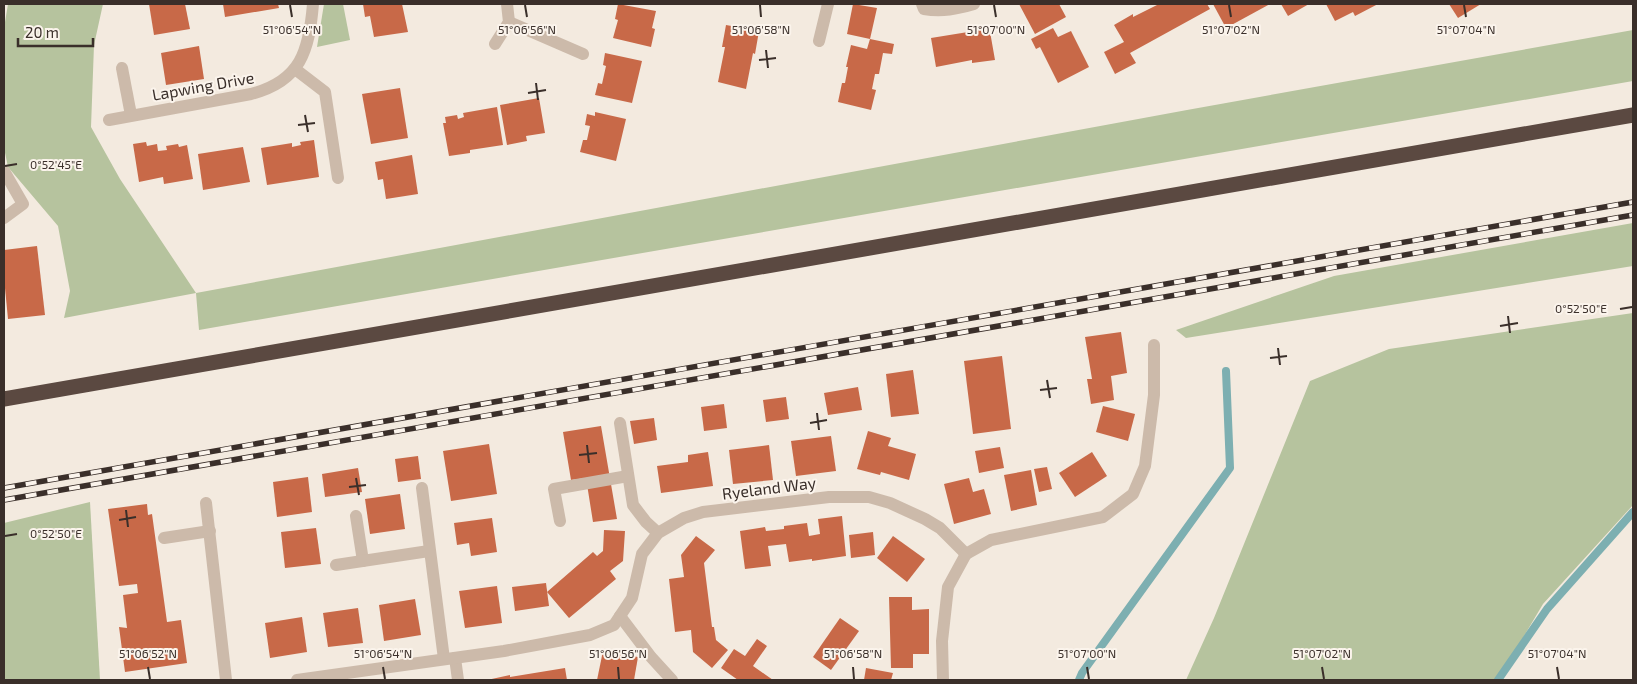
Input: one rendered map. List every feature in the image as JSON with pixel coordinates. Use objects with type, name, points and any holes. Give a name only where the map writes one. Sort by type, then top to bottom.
[{"type":"highway","points":[[4,398],[1633,115]]},
{"type":"street","name":"Lapwing Drive","points":[[109,120],[266,90],[282,82],[296,68],[306,48],[313,4]]},
{"type":"street","points":[[495,44],[509,22],[507,4]]},
{"type":"street","points":[[819,41],[828,4]]},
{"type":"street","points":[[922,4],[924,9],[936,11],[974,4]]},
{"type":"street","points":[[509,22],[583,54]]},
{"type":"street","points":[[122,68],[131,115]]},
{"type":"street","points":[[296,68],[324,92],[338,178]]},
{"type":"street","points":[[4,171],[23,204],[4,218]]},
{"type":"street","points":[[943,680],[942,641],[948,587],[966,554],[991,540],[1103,517],[1133,494],[1145,466],[1154,395],[1154,345]]},
{"type":"street","points":[[620,423],[633,505],[646,522],[658,533]]},
{"type":"street","points":[[560,521],[554,489],[628,476]]},
{"type":"street","points":[[422,488],[429,551],[449,658],[458,680]]},
{"type":"street","name":"Ryeland Way","points":[[297,680],[378,674],[449,658],[504,652],[590,635],[614,625],[632,598],[642,554],[658,533],[684,518],[703,512],[829,497],[869,497],[890,503],[925,519],[940,528],[966,554]]},
{"type":"street","points":[[206,503],[226,680]]},
{"type":"street","points":[[356,516],[362,561]]},
{"type":"street","points":[[164,538],[210,531]]},
{"type":"street","points":[[336,565],[429,551]]},
{"type":"street","points":[[620,616],[651,657],[672,680]]},
{"type":"green space","points":[[8,4],[103,4],[94,45],[91,127],[120,179],[196,293],[64,318],[70,291],[58,226],[8,167],[4,148],[4,28]]},
{"type":"green space","points":[[324,4],[343,4],[350,40],[317,47]]},
{"type":"green space","points":[[1633,30],[1633,81],[199,330],[196,293],[1187,110]]},
{"type":"green space","points":[[1633,223],[1633,266],[1186,338],[1176,330],[1334,276]]},
{"type":"green space","points":[[1633,313],[1633,505],[1543,604],[1498,680],[1186,680],[1214,618],[1310,381],[1389,349]]},
{"type":"green space","points":[[90,502],[100,680],[4,680],[4,523]]},
{"type":"building","points":[[149,4],[185,4],[190,29],[154,35]]},
{"type":"building","points":[[223,4],[278,4],[279,8],[225,17]]},
{"type":"building","points":[[363,4],[402,4],[408,32],[374,37],[370,16],[365,17]]},
{"type":"building","points":[[618,4],[656,11],[652,28],[655,29],[651,47],[613,38],[618,20],[615,19]]},
{"type":"building","points":[[853,4],[877,8],[870,39],[847,34]]},
{"type":"building","points":[[1019,4],[1059,4],[1066,17],[1035,34]]},
{"type":"building","points":[[1159,4],[1207,4],[1210,9],[1130,53],[1136,63],[1115,74],[1104,52],[1124,42],[1114,25],[1133,14],[1133,17]]},
{"type":"building","points":[[1213,4],[1270,4],[1226,28]]},
{"type":"building","points":[[1281,4],[1309,4],[1288,16]]},
{"type":"building","points":[[1326,4],[1378,4],[1355,16],[1353,12],[1335,21]]},
{"type":"building","points":[[1449,4],[1481,4],[1458,18]]},
{"type":"building","points":[[726,25],[759,31],[746,89],[718,82],[725,47],[722,47]]},
{"type":"building","points":[[989,26],[995,60],[972,63],[972,60],[936,67],[931,38],[968,32],[967,29]]},
{"type":"building","points":[[1053,28],[1058,37],[1071,31],[1089,67],[1058,83],[1040,47],[1036,49],[1031,39]]},
{"type":"building","points":[[870,39],[894,44],[892,54],[883,53],[879,74],[875,74],[872,89],[876,90],[871,110],[838,102],[842,83],[845,83],[848,67],[846,67],[851,45],[867,49]]},
{"type":"building","points":[[199,46],[204,79],[166,85],[161,53]]},
{"type":"building","points":[[605,53],[642,61],[632,103],[595,95],[598,83],[602,84],[606,66],[603,65]]},
{"type":"building","points":[[400,88],[408,138],[371,144],[362,94]]},
{"type":"building","points":[[539,98],[545,133],[526,136],[527,141],[507,145],[500,105]]},
{"type":"building","points":[[497,107],[503,145],[470,150],[470,153],[449,156],[443,123],[446,123],[445,117],[457,115],[458,119],[464,117],[463,113]]},
{"type":"building","points":[[595,112],[626,119],[616,161],[580,152],[583,140],[587,140],[590,126],[585,125],[587,114],[595,116]]},
{"type":"building","points":[[314,140],[319,177],[267,185],[261,148],[292,143],[292,147],[301,145],[300,142]]},
{"type":"building","points":[[146,142],[147,146],[157,144],[158,151],[167,150],[166,146],[178,144],[179,147],[187,145],[193,179],[164,184],[163,177],[139,182],[133,144]]},
{"type":"building","points":[[243,147],[250,182],[203,190],[198,154]]},
{"type":"building","points":[[412,155],[418,194],[386,199],[383,179],[378,180],[375,162]]},
{"type":"building","points":[[37,246],[45,315],[8,319],[4,278],[4,250]]},
{"type":"building","points":[[1121,332],[1127,373],[1111,376],[1114,400],[1091,404],[1087,379],[1092,379],[1085,337]]},
{"type":"building","points":[[1002,356],[1011,429],[973,434],[964,361]]},
{"type":"building","points":[[913,370],[919,414],[891,417],[886,374]]},
{"type":"building","points":[[858,387],[862,410],[828,415],[824,393]]},
{"type":"building","points":[[786,397],[789,419],[766,422],[763,400]]},
{"type":"building","points":[[724,404],[727,428],[704,431],[701,407]]},
{"type":"building","points":[[1103,406],[1135,414],[1128,441],[1096,432]]},
{"type":"building","points":[[654,418],[657,440],[634,444],[630,421]]},
{"type":"building","points":[[601,426],[617,519],[593,522],[586,478],[571,480],[563,432]]},
{"type":"building","points":[[868,431],[891,438],[888,446],[916,454],[909,480],[881,472],[880,475],[857,469]]},
{"type":"building","points":[[831,436],[836,471],[796,476],[791,441]]},
{"type":"building","points":[[489,444],[497,494],[451,501],[443,451]]},
{"type":"building","points":[[769,445],[773,480],[733,484],[729,450]]},
{"type":"building","points":[[1000,447],[1004,468],[979,473],[975,451]]},
{"type":"building","points":[[708,452],[713,486],[661,493],[657,466],[688,462],[688,455]]},
{"type":"building","points":[[1092,452],[1107,476],[1075,497],[1059,473]]},
{"type":"building","points":[[418,456],[421,479],[398,482],[395,459]]},
{"type":"building","points":[[1047,467],[1052,489],[1039,492],[1034,469]]},
{"type":"building","points":[[358,468],[362,492],[325,497],[322,474]]},
{"type":"building","points":[[1031,470],[1037,505],[1011,511],[1004,475]]},
{"type":"building","points":[[308,477],[312,512],[277,517],[273,482]]},
{"type":"building","points":[[969,478],[973,492],[984,489],[991,514],[954,524],[944,484]]},
{"type":"building","points":[[400,494],[405,529],[370,534],[365,499]]},
{"type":"building","points":[[147,504],[148,515],[152,514],[167,622],[181,620],[187,663],[125,672],[119,627],[127,628],[123,595],[138,593],[137,584],[119,586],[108,509]]},
{"type":"building","points":[[842,516],[846,556],[789,562],[786,544],[768,546],[771,566],[745,569],[740,531],[765,527],[766,531],[784,529],[784,526],[807,523],[809,536],[820,534],[818,519]]},
{"type":"building","points":[[492,518],[497,552],[471,556],[469,543],[457,545],[454,523]]},
{"type":"building","points":[[316,528],[321,564],[285,568],[281,532]]},
{"type":"building","points":[[604,530],[625,531],[623,561],[610,571],[616,579],[569,618],[547,592],[593,552],[597,556],[603,551]]},
{"type":"building","points":[[873,532],[875,555],[851,558],[849,535]]},
{"type":"building","points":[[696,536],[715,550],[704,563],[712,627],[714,627],[716,640],[728,650],[712,668],[693,652],[691,630],[675,632],[669,579],[684,577],[681,555]]},
{"type":"building","points":[[893,536],[925,559],[907,582],[877,558]]},
{"type":"building","points":[[546,583],[549,606],[515,611],[512,587]]},
{"type":"building","points":[[497,586],[502,623],[465,628],[459,591]]},
{"type":"building","points":[[889,597],[912,597],[912,610],[929,609],[929,654],[913,654],[913,668],[891,668]]},
{"type":"building","points":[[415,599],[421,635],[384,641],[379,605]]},
{"type":"building","points":[[358,608],[363,643],[328,647],[323,613]]},
{"type":"building","points":[[302,617],[307,652],[270,658],[265,623]]},
{"type":"building","points":[[840,618],[859,631],[831,670],[813,657]]},
{"type":"building","points":[[757,639],[767,646],[753,666],[773,680],[738,680],[721,668],[734,649],[745,656]]},
{"type":"building","points":[[603,651],[638,657],[634,680],[597,680]]},
{"type":"building","points":[[565,668],[567,680],[487,680],[510,675],[510,677]]},
{"type":"building","points":[[866,668],[893,673],[891,680],[864,680]]},
{"type":"waterway","points":[[1079,680],[1082,673],[1230,468],[1226,371]]},
{"type":"waterway","points":[[1498,680],[1547,609],[1633,512]]},
{"type":"railway","points":[[4,488],[1633,202]]},
{"type":"railway","points":[[4,500],[1633,215]]}]
